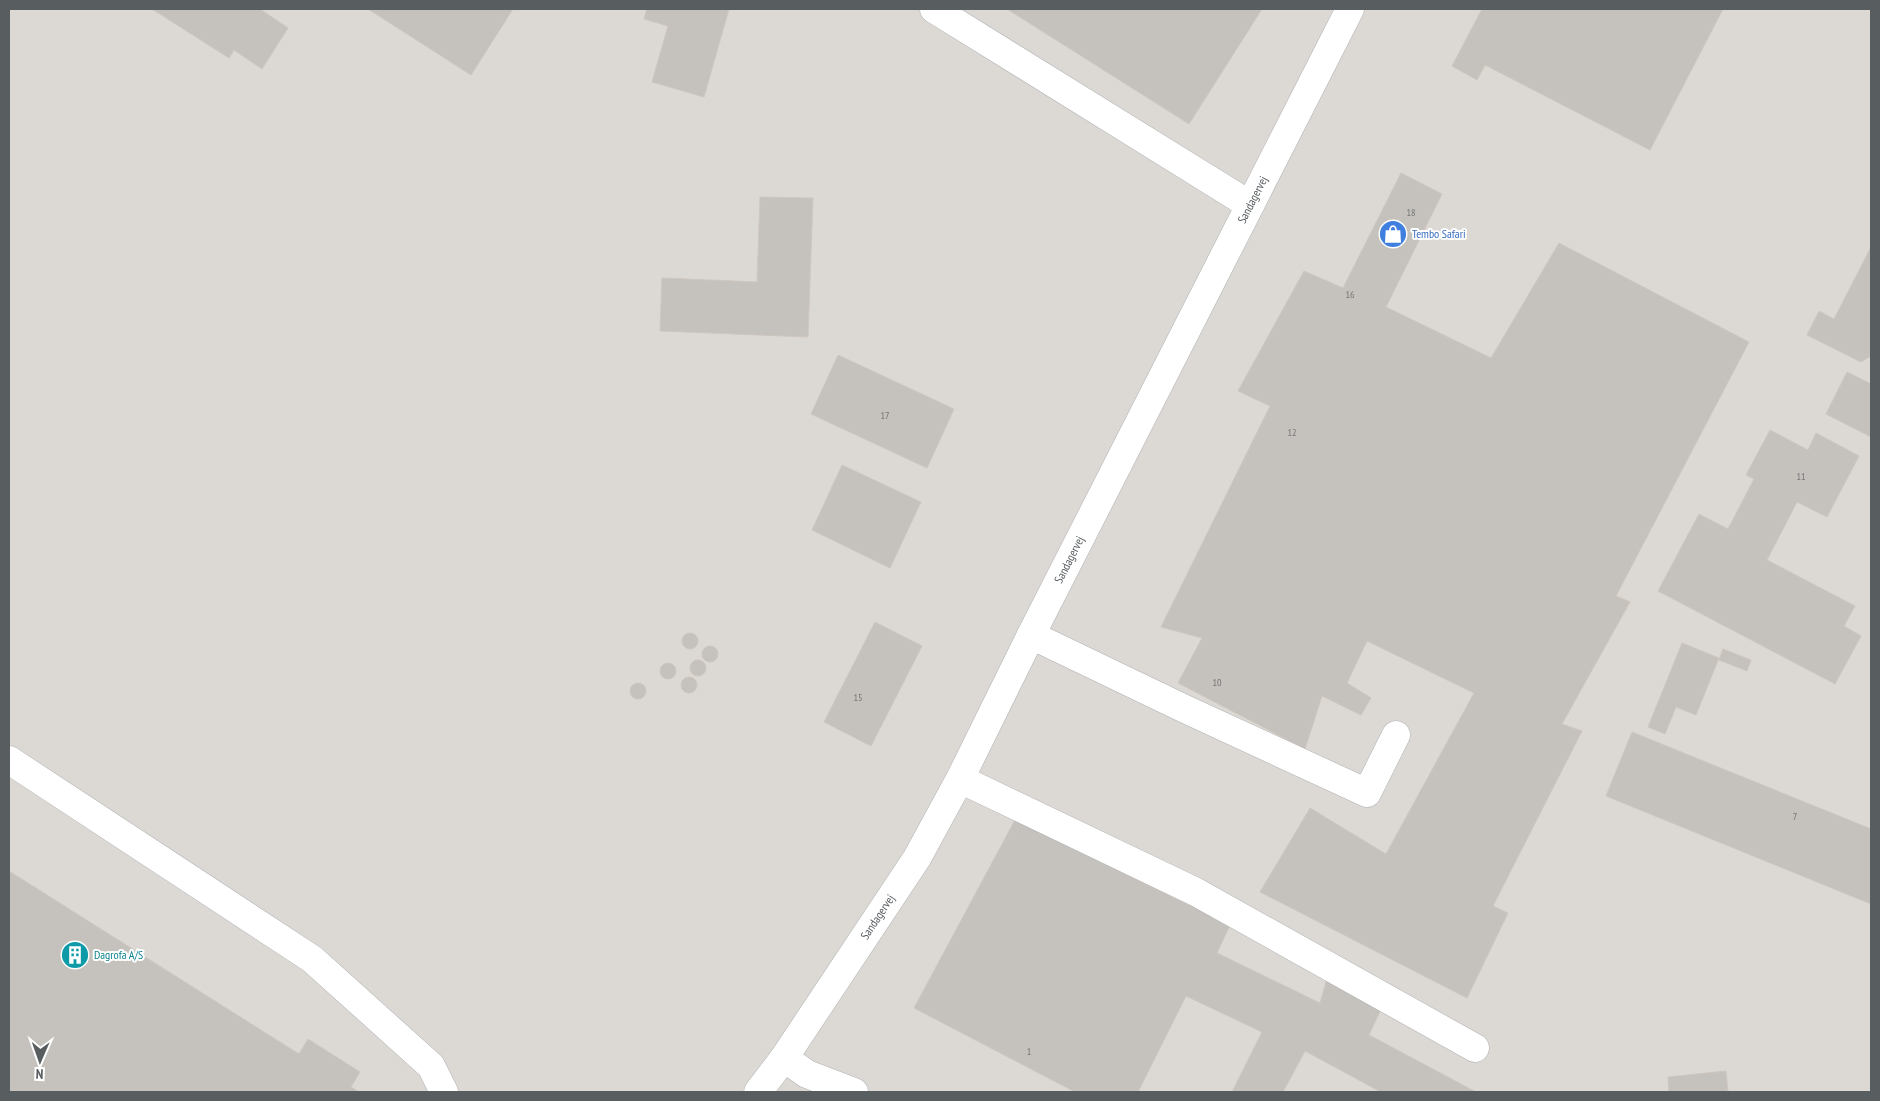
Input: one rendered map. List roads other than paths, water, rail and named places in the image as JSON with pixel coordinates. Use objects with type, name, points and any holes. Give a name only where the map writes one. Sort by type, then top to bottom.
[{"type":"street","points":[[934,9],[1250,205]]},
{"type":"street","name":"Sandagervej","points":[[758,1092],[784,1058],[917,858],[960,779],[1031,635],[1350,9]]},
{"type":"street","points":[[1031,635],[1367,793],[1396,735]]},
{"type":"street","points":[[9,760],[312,959],[431,1066],[444,1092]]},
{"type":"street","points":[[960,779],[1196,892],[1475,1048]]},
{"type":"street","points":[[784,1058],[807,1074],[854,1092]]},
{"type":"place","name":"Tembo Safari","points":[[1393,234]]},
{"type":"place","name":"Dagrofa A/S","points":[[75,955]]}]
